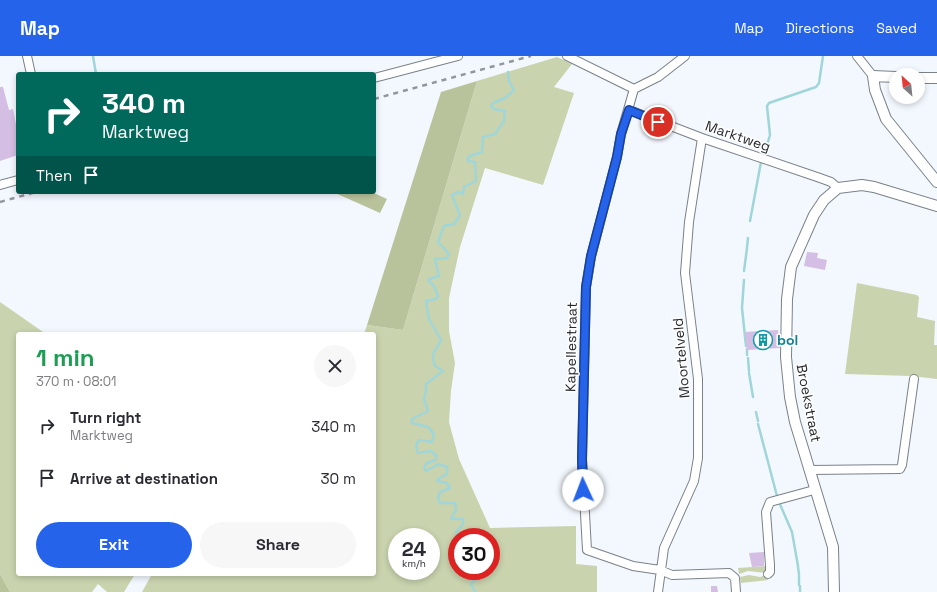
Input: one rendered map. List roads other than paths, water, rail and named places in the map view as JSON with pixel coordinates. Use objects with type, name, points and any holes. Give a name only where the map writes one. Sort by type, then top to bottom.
[{"type":"street","points":[[27,56],[31,72]]},
{"type":"street","points":[[376,77],[458,56]]},
{"type":"street","points":[[567,56],[634,89],[658,76],[685,56]]},
{"type":"street","points":[[858,56],[873,76],[875,90],[886,119],[937,182]]},
{"type":"street","points":[[873,76],[889,77]]},
{"type":"street","points":[[925,78],[937,78]]},
{"type":"street","name":"Kapellestraat","points":[[634,89],[621,134],[617,157],[591,256],[586,287],[582,459],[584,522],[587,550],[633,566],[660,570]]},
{"type":"street","name":"Marktweg","points":[[629,110],[702,138],[831,182],[838,188]]},
{"type":"street","name":"Moortelveld","points":[[660,570],[664,548],[694,480],[698,458],[698,379],[685,273],[689,222],[702,138]]},
{"type":"street","points":[[0,185],[16,181]]},
{"type":"street","points":[[838,188],[862,185],[874,187],[937,206]]},
{"type":"street","name":"Broekstraat","points":[[834,592],[833,547],[814,490],[795,422],[790,397],[786,357],[787,299],[791,266],[814,215],[824,200],[838,188]]},
{"type":"street","points":[[809,470],[900,469],[902,466],[914,379]]},
{"type":"street","points":[[768,574],[770,572],[770,565],[766,512],[770,502],[814,490]]},
{"type":"street","points":[[658,592],[660,570],[672,574],[729,573],[734,576],[736,592]]},
{"type":"waterway","points":[[93,56],[96,72]]},
{"type":"waterway","points":[[767,145],[770,135],[767,106],[769,103],[816,87],[819,83],[823,56]]},
{"type":"waterway","points":[[460,528],[463,524],[463,519],[451,519],[456,510],[455,503],[440,503],[438,497],[440,492],[450,488],[447,483],[437,481],[447,474],[447,467],[439,464],[426,471],[424,467],[427,463],[435,460],[437,456],[431,451],[418,453],[416,445],[419,440],[432,442],[434,434],[428,427],[412,423],[412,419],[428,411],[424,399],[426,384],[443,371],[435,366],[433,354],[441,340],[429,319],[426,301],[436,299],[438,296],[434,286],[429,281],[429,279],[439,276],[435,259],[447,258],[449,254],[438,242],[444,226],[454,224],[460,215],[452,195],[459,192],[463,194],[464,187],[476,181],[475,162],[468,161],[468,158],[482,152],[483,137],[495,134],[504,121],[505,111],[494,109],[491,106],[493,103],[505,98],[514,90],[509,81],[508,72]]},
{"type":"waterway","points":[[763,155],[765,149]]},
{"type":"waterway","points":[[750,221],[761,162]]},
{"type":"waterway","points":[[747,247],[748,238]]},
{"type":"waterway","points":[[744,271],[747,248]]},
{"type":"waterway","points":[[744,280],[742,308],[746,346]]},
{"type":"waterway","points":[[747,349],[747,355]]},
{"type":"waterway","points":[[748,358],[749,371]]},
{"type":"waterway","points":[[749,373],[753,397]]},
{"type":"waterway","points":[[756,412],[758,421]]},
{"type":"waterway","points":[[758,424],[777,496]]},
{"type":"waterway","points":[[779,502],[792,532],[798,566]]},
{"type":"waterway","points":[[798,567],[799,574]]},
{"type":"waterway","points":[[799,575],[799,585]]},
{"type":"waterway","points":[[474,580],[471,584],[475,592]]},
{"type":"waterway","points":[[800,586],[800,592]]},
{"type":"railway","points":[[376,98],[531,56]]},
{"type":"railway","points":[[0,202],[29,194]]},
{"type":"place","name":"bol","points":[[763,340]]}]
